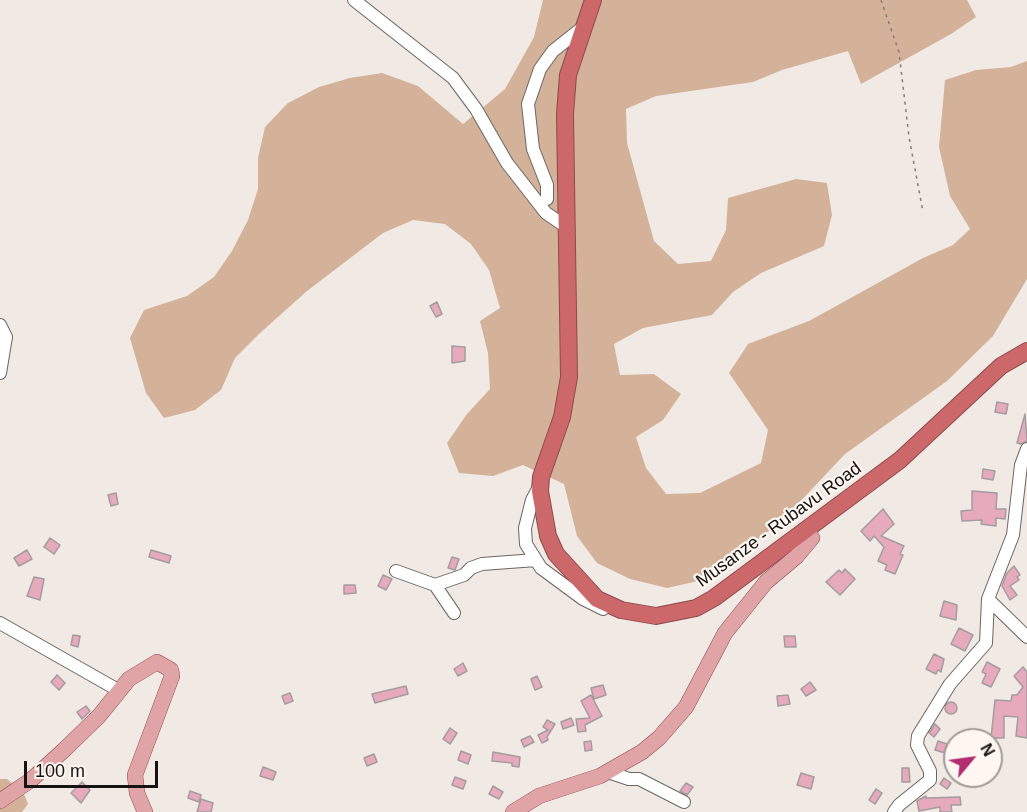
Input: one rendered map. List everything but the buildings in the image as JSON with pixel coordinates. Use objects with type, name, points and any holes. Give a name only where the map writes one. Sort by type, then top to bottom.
[{"type":"highway","name":"Musanze - Rubavu Road","points":[[593,0],[568,75],[568,377],[562,417],[540,483],[543,516],[548,536],[566,566],[597,598],[621,610],[656,616],[696,608],[714,598],[900,460],[1001,366],[1027,351]]},
{"type":"main road","points":[[513,812],[539,796],[588,782],[652,745],[686,707],[725,633],[766,582],[797,556],[812,538],[806,530]]},
{"type":"main road","points":[[0,801],[31,780],[99,716],[118,690],[132,676],[155,662],[172,672],[172,681],[135,776],[137,794],[145,812]]},
{"type":"street","points":[[354,0],[453,78],[476,108],[507,163],[546,213],[562,239],[569,258]]},
{"type":"street","points":[[547,199],[547,185],[533,149],[528,104],[532,85],[553,51],[582,28]]},
{"type":"street","points":[[530,192],[567,179]]},
{"type":"street","points":[[530,192],[567,207]]},
{"type":"street","points":[[546,213],[568,228]]},
{"type":"street","points":[[0,325],[6,337],[0,373]]},
{"type":"street","points":[[894,812],[930,780],[930,771],[917,745],[918,736],[950,684],[986,642],[988,599],[1013,535],[1021,465],[1027,449]]},
{"type":"street","points":[[540,483],[532,500],[525,528],[526,544],[541,568],[562,584],[602,608],[634,616],[656,616]]},
{"type":"street","points":[[435,585],[464,575],[471,568],[482,564],[536,560]]},
{"type":"street","points":[[396,571],[435,585],[454,613]]},
{"type":"street","points":[[988,599],[1027,637]]},
{"type":"street","points":[[0,623],[118,690]]},
{"type":"street","points":[[608,772],[629,779],[639,779],[684,802]]},
{"type":"path","points":[[881,0],[899,52],[909,137],[923,212]]},
{"type":"shaded area","points":[[543,0],[967,0],[976,17],[951,34],[861,84],[848,51],[782,70],[753,82],[656,96],[626,109],[627,143],[654,241],[678,264],[711,261],[726,230],[728,198],[796,179],[827,183],[832,215],[824,246],[761,273],[733,292],[712,315],[643,328],[614,344],[620,375],[654,374],[681,394],[663,420],[636,437],[646,468],[666,494],[700,493],[761,463],[768,430],[729,373],[748,344],[809,321],[923,258],[953,245],[970,229],[950,196],[939,147],[945,80],[976,70],[1011,67],[1027,61],[1027,279],[993,336],[947,381],[845,454],[779,524],[698,581],[667,588],[630,579],[597,563],[577,536],[564,484],[523,465],[493,476],[459,473],[447,443],[467,414],[490,389],[488,353],[480,321],[500,308],[489,270],[471,244],[445,224],[413,220],[383,233],[307,291],[259,334],[235,358],[221,390],[195,410],[164,418],[146,393],[130,338],[144,310],[187,296],[214,277],[232,251],[248,220],[258,189],[258,158],[265,127],[288,103],[319,87],[350,78],[382,73],[418,86],[463,124],[505,89],[534,37]]},
{"type":"shaded area","points":[[0,779],[7,779],[24,794],[28,804],[22,812],[0,812]]}]
